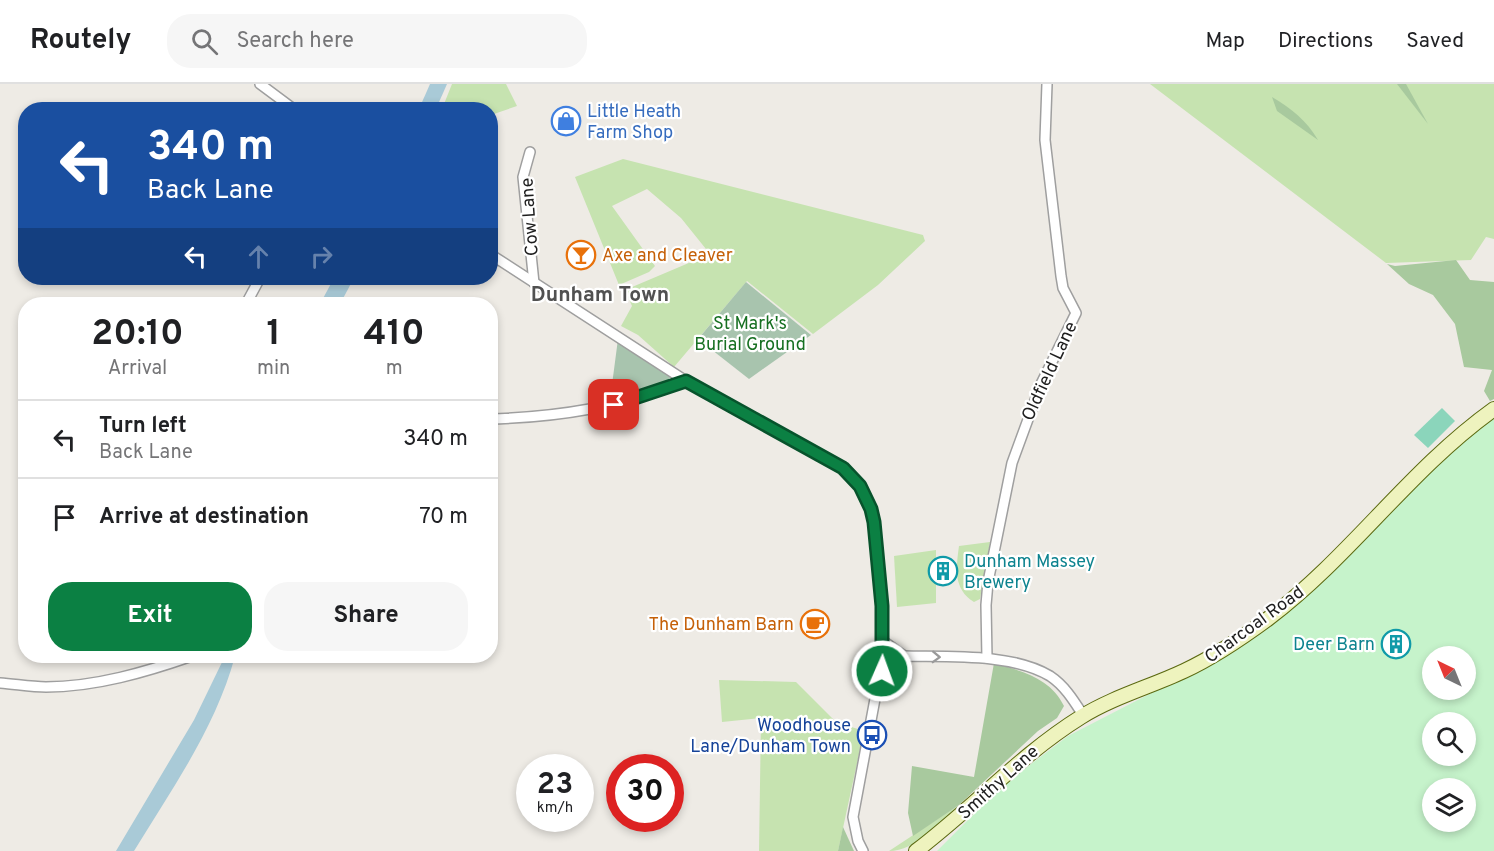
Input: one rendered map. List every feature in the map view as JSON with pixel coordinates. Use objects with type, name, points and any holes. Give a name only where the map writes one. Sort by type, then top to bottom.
[{"type":"main road","name":"Charcoal Road","points":[[1083,715],[1201,662],[1270,617],[1332,563],[1409,481],[1494,409]]},
{"type":"main road","name":"Smithy Lane","points":[[916,851],[942,832],[1025,755],[1083,715]]},
{"type":"street","points":[[260,84],[284,102]]},
{"type":"street","name":"Oldfield Lane","points":[[987,658],[987,593],[1012,463],[1041,384],[1076,313],[1063,288],[1061,276],[1045,140],[1047,84]]},
{"type":"street","name":"Cow Lane","points":[[530,152],[523,177],[534,283]]},
{"type":"street","points":[[498,259],[686,381],[843,468],[860,486],[871,509],[874,522],[883,641],[882,671],[853,817],[858,841],[863,851]]},
{"type":"street","points":[[498,419],[544,417],[598,410],[686,381]]},
{"type":"street","points":[[883,641],[904,656]]},
{"type":"street","points":[[882,671],[892,661],[904,656],[987,658],[1033,669],[1052,677],[1066,690],[1083,715]]},
{"type":"street","points":[[0,683],[46,687],[81,684],[128,675],[168,663]]},
{"type":"green space","points":[[452,84],[506,84],[517,106],[498,113],[498,102],[445,102]]},
{"type":"green space","points":[[1150,84],[1494,84],[1494,239],[1486,237],[1471,260],[1386,263]]},
{"type":"green space","points":[[1397,84],[1406,84],[1428,124]]},
{"type":"green space","points":[[1272,97],[1298,116],[1318,140],[1277,111]]},
{"type":"green space","points":[[623,159],[923,235],[925,241],[878,285],[813,334],[747,281],[674,367],[638,335],[621,326],[632,306],[625,290],[710,254],[681,218],[647,189],[612,206],[655,266],[649,272],[619,285],[575,177]]},
{"type":"green space","points":[[1456,260],[1470,280],[1494,282],[1494,399],[1490,401],[1484,391],[1492,370],[1464,367],[1455,324],[1433,295],[1409,284],[1387,264],[1395,266]]},
{"type":"green space","name":"St Mark's Burial Ground","points":[[746,282],[811,335],[749,379],[698,339]]},
{"type":"green space","points":[[618,339],[671,376],[666,382],[652,390],[610,400]]},
{"type":"green space","points":[[1442,408],[1455,421],[1428,448],[1414,435]]},
{"type":"green space","points":[[1494,416],[1494,851],[937,851],[1002,786],[1068,736],[1227,654],[1279,618],[1319,584],[1414,485]]},
{"type":"green space","points":[[990,542],[980,599],[974,602],[962,591],[959,584],[957,570],[959,546]]},
{"type":"green space","points":[[936,550],[936,603],[897,607],[894,556]]},
{"type":"green space","points":[[994,663],[1025,673],[1043,682],[1058,696],[1064,706],[1057,718],[1038,731],[959,805],[913,836],[908,813],[912,766],[974,777]]},
{"type":"green space","points":[[719,680],[796,682],[836,722],[864,731],[838,851],[759,851],[761,718],[722,722]]},
{"type":"green space","points":[[959,805],[918,841],[899,850],[889,851]]},
{"type":"green space","points":[[843,827],[854,851],[838,851]]},
{"type":"water","points":[[430,84],[447,84],[439,102],[422,102]]},
{"type":"water","points":[[330,285],[350,285],[344,297],[324,297]]},
{"type":"water","points":[[222,663],[233,663],[217,708],[178,781],[134,851],[116,851],[194,720]]},
{"type":"place","name":"Little Heath Farm Shop","points":[[566,121]]},
{"type":"place","name":"Axe and Cleaver","points":[[581,255]]},
{"type":"place","name":"Dunham Massey Brewery","points":[[943,571]]},
{"type":"place","name":"The Dunham Barn","points":[[815,624]]},
{"type":"place","name":"Deer Barn","points":[[1396,644]]},
{"type":"place","name":"Woodhouse Lane/Dunham Town","points":[[872,735]]},
{"type":"district","name":"Dunham Town","points":[[600,294]]},
{"type":"route","points":[[614,405],[686,381],[843,468],[852,476],[866,496],[874,522],[882,606],[884,656],[882,671]]}]
